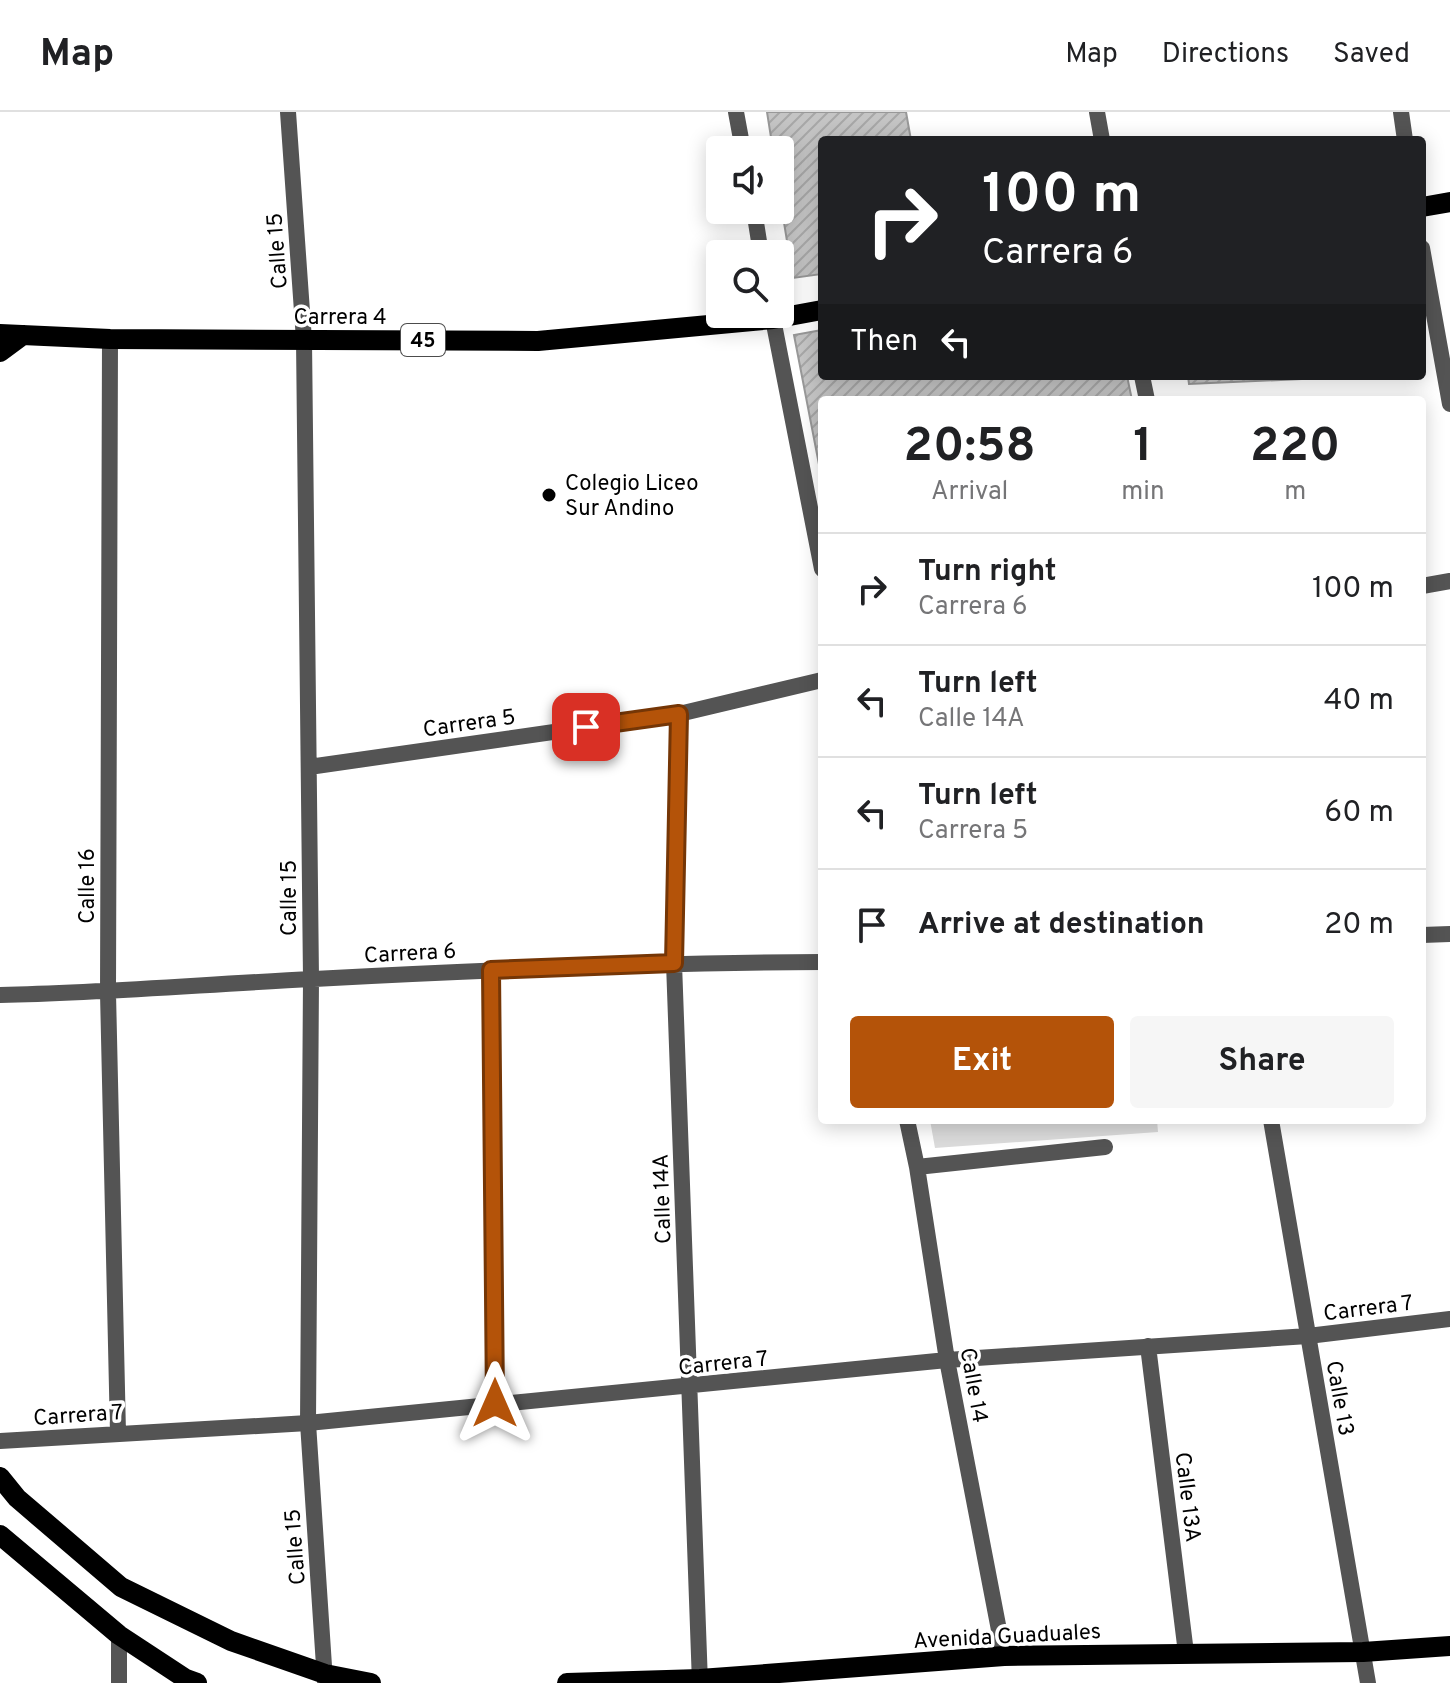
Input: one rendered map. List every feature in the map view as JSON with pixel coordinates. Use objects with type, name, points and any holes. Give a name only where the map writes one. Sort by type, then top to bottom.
[{"type":"main road","points":[[1426,206],[1450,202]]},
{"type":"main road","name":"Carrera 4","points":[[794,314],[818,311]]},
{"type":"main road","name":"Carrera 4","points":[[0,334],[110,339],[538,341],[706,324]]},
{"type":"main road","points":[[0,352],[23,335]]},
{"type":"main road","points":[[0,1477],[17,1498],[121,1587],[231,1641],[325,1679],[371,1683]]},
{"type":"main road","points":[[0,1535],[119,1635],[197,1683]]},
{"type":"main road","name":"Avenida Guaduales","points":[[567,1683],[700,1681],[1004,1656],[1363,1652],[1450,1646]]},
{"type":"street","name":"Calle 15","points":[[288,112],[304,340],[311,979],[308,1423],[325,1679]]},
{"type":"street","points":[[736,112],[740,136]]},
{"type":"street","points":[[1097,112],[1101,136]]},
{"type":"street","points":[[1401,112],[1404,136]]},
{"type":"street","points":[[1426,270],[1450,404]]},
{"type":"street","points":[[774,328],[818,549]]},
{"type":"street","name":"Calle 16","points":[[110,339],[108,993],[118,1433]]},
{"type":"street","points":[[1426,585],[1450,581]]},
{"type":"street","name":"Carrera 5","points":[[309,767],[679,714],[818,681]]},
{"type":"street","name":"Calle 14A","points":[[679,714],[674,963],[700,1681]]},
{"type":"street","points":[[1426,935],[1450,934]]},
{"type":"street","name":"Carrera 6","points":[[0,995],[108,993],[491,970],[674,963],[818,962]]},
{"type":"street","points":[[491,970],[495,1403]]},
{"type":"street","name":"Calle 14","points":[[908,1124],[947,1360],[1004,1656]]},
{"type":"street","name":"Calle 13","points":[[1272,1124],[1368,1683]]},
{"type":"street","points":[[917,1167],[1105,1147]]},
{"type":"street","name":"Carrera 7","points":[[0,1441],[308,1423],[947,1360],[1308,1336],[1450,1319]]},
{"type":"street","name":"Calle 13A","points":[[1148,1346],[1186,1653]]},
{"type":"street","points":[[119,1635],[119,1683]]},
{"type":"shaded area","points":[[931,1124],[1157,1124],[1158,1132],[935,1148]]},
{"type":"building","points":[[767,112],[906,112],[910,136],[818,136],[818,275],[794,278],[794,240],[787,240],[784,224],[794,224],[794,136],[771,136]]},
{"type":"building","points":[[818,331],[818,380],[1128,380],[1131,396],[818,396],[818,459],[794,335]]},
{"type":"building","points":[[1188,380],[1279,380],[1189,384]]},
{"type":"place","name":"Colegio Liceo Sur Andino","points":[[549,495]]},
{"type":"route","points":[[495,1403],[491,970],[674,963],[679,714],[586,727]]}]
